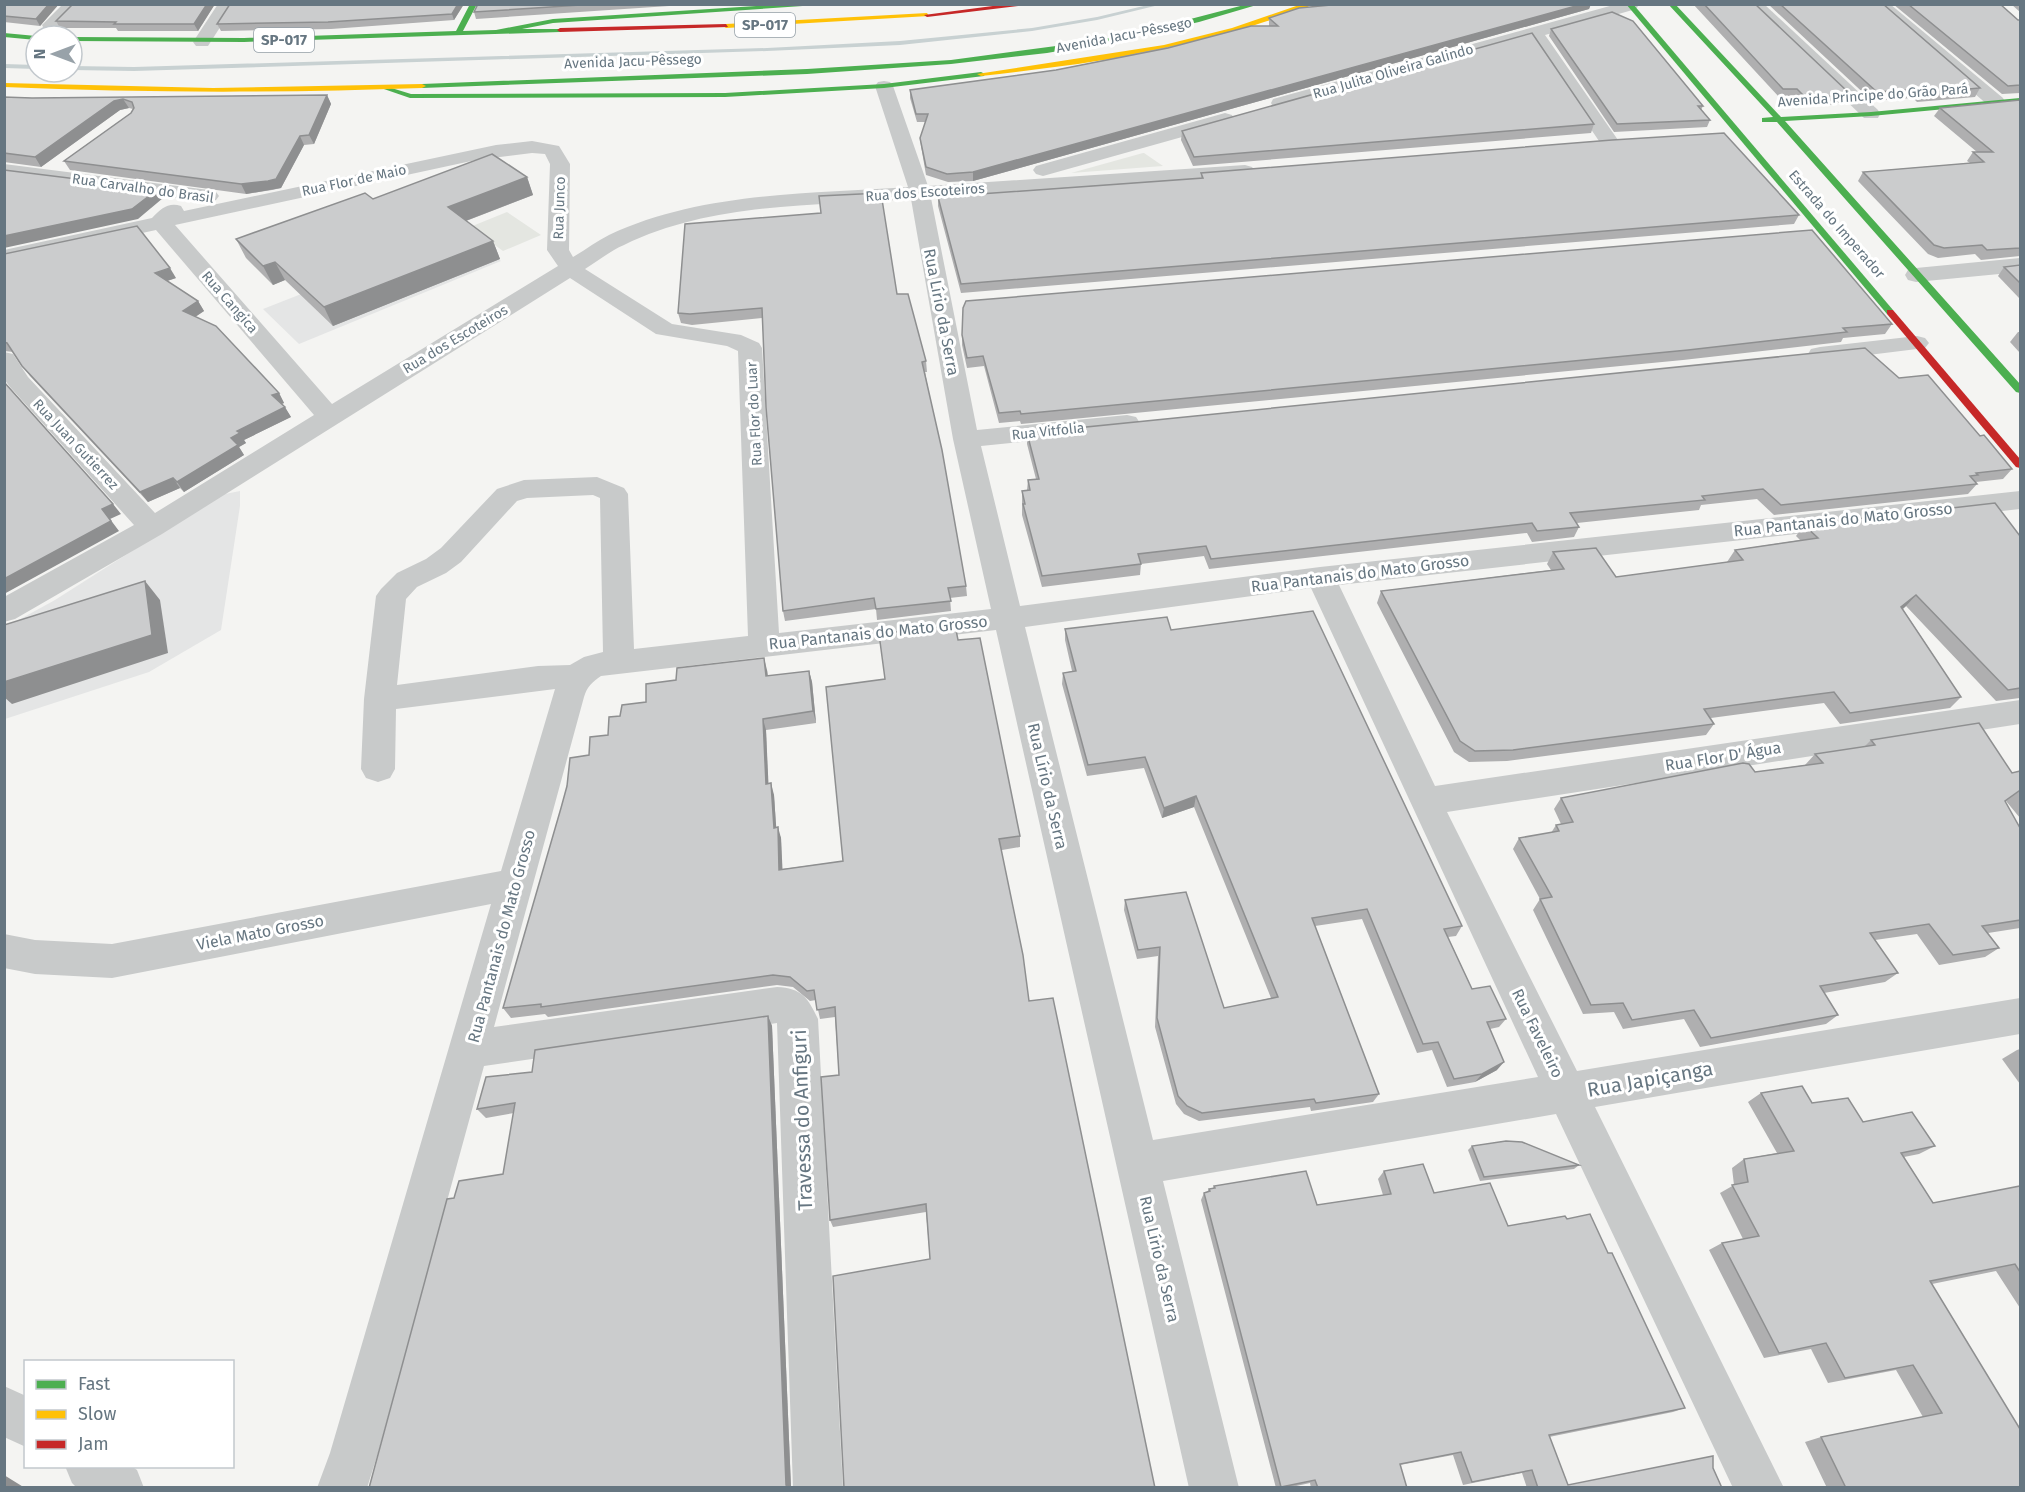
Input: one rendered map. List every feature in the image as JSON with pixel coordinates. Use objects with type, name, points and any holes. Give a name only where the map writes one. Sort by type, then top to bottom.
[{"type":"main road","points":[[458,33],[474,4]]},
{"type":"main road","points":[[496,32],[553,21],[829,4]]},
{"type":"main road","name":"Avenida Jacu-Pêssego","points":[[84,39],[202,42],[842,22],[961,13],[1032,4]]},
{"type":"main road","name":"Avenida Jacu-Pêssego","points":[[385,88],[410,96],[725,95],[874,77],[1095,44],[1170,28],[1257,4]]},
{"type":"main road","name":"Avenida Jacu-Pêssego","points":[[4,85],[199,90],[874,77],[1078,62],[1223,33],[1310,4]]},
{"type":"main road","name":"Estrada do Imperador","points":[[1671,4],[1779,119],[2020,390]]},
{"type":"main road","points":[[1632,5],[1664,21],[1687,22]]},
{"type":"main road","name":"Estrada do Imperador","points":[[1632,5],[1726,130],[1821,230],[2020,465]]},
{"type":"main road","points":[[4,34],[24,36]]},
{"type":"main road","name":"Avenida Principe do Grão Pará","points":[[1726,130],[1779,119],[1871,114],[2020,100]]},
{"type":"street","points":[[51,24],[74,4]]},
{"type":"street","points":[[202,42],[227,4]]},
{"type":"street","points":[[1754,4],[1871,114]]},
{"type":"street","points":[[1879,4],[1996,102]]},
{"type":"street","name":"Rua Julita Oliveira Galindo","points":[[1261,109],[1632,5]]},
{"type":"street","points":[[1534,32],[1608,140]]},
{"type":"street","name":"Rua Lírio da Serra","points":[[874,77],[920,194],[951,303],[966,439],[1214,1488]]},
{"type":"street","points":[[981,188],[1239,115]]},
{"type":"street","points":[[1157,139],[1181,164],[1202,174]]},
{"type":"street","points":[[1586,142],[1632,139]]},
{"type":"street","name":"Rua Flor de Maio","points":[[4,257],[246,202],[495,152],[537,147],[549,148]]},
{"type":"street","name":"Rua Junco","points":[[549,148],[555,152],[560,164],[558,250],[570,268]]},
{"type":"street","points":[[46,175],[64,162]]},
{"type":"street","name":"Rua dos Escoteiros","points":[[4,611],[152,527],[616,240],[681,216],[770,202],[920,194],[1260,169]]},
{"type":"street","name":"Rua Carvalho do Brasil","points":[[4,170],[246,202]]},
{"type":"street","points":[[160,221],[195,194]]},
{"type":"street","name":"Rua Cangica","points":[[160,221],[329,416]]},
{"type":"street","points":[[1797,232],[1821,230]]},
{"type":"street","points":[[1916,275],[2020,265]]},
{"type":"street","name":"Rua Flor do Luar","points":[[570,268],[664,329],[681,335],[733,339],[743,342],[750,348],[764,645]]},
{"type":"street","points":[[1800,356],[1917,343]]},
{"type":"street","name":"Rua Juan Gutierrez","points":[[4,359],[19,382],[152,527]]},
{"type":"street","name":"Rua Vitfolia","points":[[966,439],[1154,421]]},
{"type":"street","points":[[378,769],[380,699],[391,596],[407,580],[436,566],[451,555],[507,495],[524,489],[597,486],[614,494],[619,663]]},
{"type":"street","name":"Rua Pantanais do Mato Grosso","points":[[342,1488],[470,1048],[568,697],[577,676],[595,665],[1008,618],[1320,577],[2020,500]]},
{"type":"street","name":"Rua Faveleiro","points":[[1320,577],[1425,801],[1759,1488]]},
{"type":"street","points":[[380,699],[538,678],[577,676]]},
{"type":"street","name":"Rua Flor D' Água","points":[[1425,801],[2020,712]]},
{"type":"street","name":"Viela Mato Grosso","points":[[4,951],[35,957],[112,960],[515,884]]},
{"type":"street","name":"Travessa do Anfiguri","points":[[470,1048],[777,1005],[789,1005],[793,1008],[798,1019],[818,1488]]},
{"type":"street","name":"Rua Japiçanga","points":[[1137,1164],[1568,1094],[2020,1016]]},
{"type":"street","points":[[4,1410],[24,1422]]},
{"type":"street","points":[[90,1468],[119,1488]]},
{"type":"shaded area","points":[[1143,153],[1163,166],[1071,173]]},
{"type":"shaded area","points":[[507,212],[541,235],[503,251],[470,227]]},
{"type":"shaded area","points":[[462,231],[501,261],[299,344],[263,309]]},
{"type":"shaded area","points":[[240,491],[240,506],[221,630],[149,672],[5,719],[4,628],[55,600],[220,495]]},
{"type":"building","points":[[4,4],[49,4],[36,19],[4,16]]},
{"type":"building","points":[[73,4],[207,4],[194,24],[56,21]]},
{"type":"building","points":[[230,4],[458,4],[452,14],[328,22],[217,24]]},
{"type":"building","points":[[478,4],[596,4],[474,12]]},
{"type":"building","points":[[1342,4],[1583,4],[973,172],[947,174],[926,167],[920,138],[928,114],[916,114],[910,90],[1056,70],[1168,48],[1251,26],[1278,26],[1269,18],[1299,8]]},
{"type":"building","points":[[1704,4],[1755,4],[1848,92],[1838,96],[1805,97],[1797,89],[1783,89]]},
{"type":"building","points":[[1780,4],[1883,4],[1980,88],[1922,93],[1918,89],[1877,92]]},
{"type":"building","points":[[1908,4],[2000,4],[2020,20],[2020,85],[2008,86]]},
{"type":"building","points":[[1612,12],[1633,21],[1703,106],[1698,106],[1710,120],[1617,124],[1551,29]]},
{"type":"building","points":[[1532,33],[1594,124],[1194,157],[1182,131]]},
{"type":"building","points":[[327,95],[309,135],[300,136],[276,179],[268,181],[241,184],[64,161],[131,113],[134,108],[132,102],[123,99],[114,101],[35,157],[4,153],[4,97]]},
{"type":"building","points":[[2020,100],[2020,248],[1987,250],[1982,245],[1944,248],[1934,245],[1863,172],[1984,162],[1973,152],[1993,152],[1940,108]]},
{"type":"building","points":[[1724,133],[1799,215],[961,284],[938,197],[1203,178],[1201,173]]},
{"type":"building","points":[[492,154],[527,177],[448,207],[493,241],[324,307],[275,262],[263,266],[236,239],[365,193],[373,199]]},
{"type":"building","points":[[4,170],[158,189],[132,209],[4,236]]},
{"type":"building","points":[[881,193],[897,294],[908,294],[926,361],[922,362],[942,450],[966,586],[948,588],[951,601],[876,609],[874,598],[783,611],[766,407],[762,308],[678,313],[685,224],[821,213],[819,196]]},
{"type":"building","points":[[137,226],[170,268],[155,273],[198,301],[183,311],[216,326],[279,393],[272,395],[285,407],[237,431],[240,433],[231,438],[238,445],[177,482],[173,478],[140,492],[22,366],[4,342],[4,254]]},
{"type":"building","points":[[1812,230],[1892,324],[1843,328],[1847,332],[1688,350],[1021,414],[1020,411],[999,413],[983,356],[967,358],[962,335],[963,308],[966,301]]},
{"type":"building","points":[[2020,265],[2020,283],[2004,267]]},
{"type":"building","points":[[1865,348],[1899,378],[1928,375],[1980,436],[1984,435],[2012,469],[1976,473],[1978,475],[1970,476],[1977,484],[1781,505],[1763,489],[1702,496],[1705,500],[1570,513],[1579,527],[1537,531],[1532,523],[1211,559],[1206,546],[1138,554],[1141,564],[1042,576],[1023,504],[1025,504],[1022,491],[1030,490],[1028,480],[1039,479],[1027,433]]},
{"type":"building","points":[[4,382],[113,504],[102,509],[111,521],[4,579]]},
{"type":"building","points":[[1995,503],[2020,536],[2020,688],[2008,690],[1916,595],[1901,607],[1961,697],[1850,713],[1834,692],[1704,709],[1714,724],[1513,750],[1475,751],[1460,741],[1381,591],[1564,569],[1553,552],[1596,548],[1616,577],[1743,560],[1735,550],[1818,538],[1804,525]]},
{"type":"building","points":[[145,581],[152,635],[4,682],[4,625]]},
{"type":"building","points":[[1313,611],[1462,926],[1444,929],[1472,989],[1490,986],[1506,1019],[1487,1022],[1504,1062],[1482,1074],[1454,1079],[1438,1042],[1423,1044],[1367,909],[1312,918],[1379,1094],[1316,1103],[1314,1099],[1202,1113],[1187,1106],[1178,1096],[1157,1018],[1160,947],[1138,950],[1125,900],[1186,892],[1224,1008],[1278,997],[1196,796],[1164,808],[1145,757],[1088,765],[1063,673],[1076,671],[1065,629],[1167,617],[1171,630]]},
{"type":"building","points":[[955,625],[958,640],[980,638],[1020,836],[999,839],[1023,955],[1029,1001],[1053,998],[1155,1488],[844,1488],[833,1276],[930,1259],[926,1204],[830,1220],[821,1077],[839,1075],[835,1007],[817,1010],[814,990],[807,991],[790,977],[773,975],[541,1007],[541,1004],[503,1008],[567,786],[570,758],[589,755],[590,737],[608,735],[609,717],[620,716],[622,705],[646,702],[646,684],[676,680],[677,668],[764,658],[766,676],[809,671],[813,711],[763,719],[766,784],[771,783],[774,828],[778,827],[779,870],[843,861],[826,687],[885,679],[879,634]]},
{"type":"building","points":[[1979,723],[2012,773],[2020,771],[2020,792],[2005,801],[2020,828],[2020,920],[1982,926],[1999,948],[1953,955],[1929,924],[1870,933],[1898,973],[1820,986],[1838,1015],[1711,1038],[1694,1010],[1632,1020],[1623,1003],[1591,1005],[1540,899],[1552,897],[1519,838],[1559,831],[1556,825],[1573,822],[1561,798],[1743,763],[1749,764],[1755,772],[1823,763],[1815,754],[1875,745],[1871,740]]},
{"type":"building","points":[[768,1016],[786,1485],[791,1488],[369,1488],[447,1199],[454,1198],[459,1181],[503,1174],[515,1103],[477,1109],[486,1077],[532,1072],[535,1050]]},
{"type":"building","points":[[1802,1086],[1812,1103],[1848,1098],[1863,1122],[1912,1112],[1935,1146],[1901,1153],[1933,1203],[2020,1186],[2020,1272],[2015,1264],[1930,1281],[2020,1429],[2020,1488],[1846,1488],[1821,1437],[1942,1413],[1913,1365],[1845,1378],[1826,1343],[1779,1353],[1722,1243],[1759,1236],[1732,1185],[1748,1182],[1744,1159],[1794,1151],[1761,1093]]},
{"type":"building","points":[[1506,1141],[1522,1142],[1579,1165],[1484,1177],[1472,1146]]},
{"type":"building","points":[[1423,1164],[1434,1193],[1490,1183],[1508,1226],[1590,1214],[1608,1253],[1612,1253],[1685,1408],[1549,1435],[1568,1485],[1713,1456],[1713,1468],[1722,1488],[1538,1488],[1532,1470],[1472,1482],[1461,1452],[1400,1464],[1407,1488],[1318,1488],[1315,1480],[1281,1487],[1204,1193],[1215,1188],[1214,1186],[1306,1171],[1317,1205],[1391,1194],[1384,1171]]},
{"type":"waterway","points":[[84,68],[134,69],[834,47],[966,38],[1032,30],[1097,19],[1161,4]]},
{"type":"waterway","points":[[4,66],[24,67]]},
{"type":"traffic: fast","points":[[458,33],[474,4]]},
{"type":"traffic: fast","points":[[496,32],[553,21],[829,4]]},
{"type":"traffic: fast","points":[[422,86],[807,71],[951,62],[1094,43],[1257,4]]},
{"type":"traffic: fast","points":[[1629,4],[1890,312]]},
{"type":"traffic: fast","points":[[1671,4],[1779,119],[2020,390]]},
{"type":"traffic: fast","points":[[84,39],[244,40],[560,30]]},
{"type":"traffic: fast","points":[[4,35],[24,37]]},
{"type":"traffic: fast","points":[[385,88],[410,96],[725,95],[884,86],[981,74]]},
{"type":"traffic: fast","points":[[1765,120],[1871,114],[2020,100]]},
{"type":"traffic: slow","points":[[981,74],[1103,58],[1194,41],[1310,4]]},
{"type":"traffic: slow","points":[[726,26],[927,15]]},
{"type":"traffic: slow","points":[[4,85],[213,90],[422,86]]},
{"type":"traffic: jam","points":[[927,15],[1032,4]]},
{"type":"traffic: jam","points":[[560,30],[726,26]]},
{"type":"traffic: jam","points":[[1890,312],[2020,465]]}]
